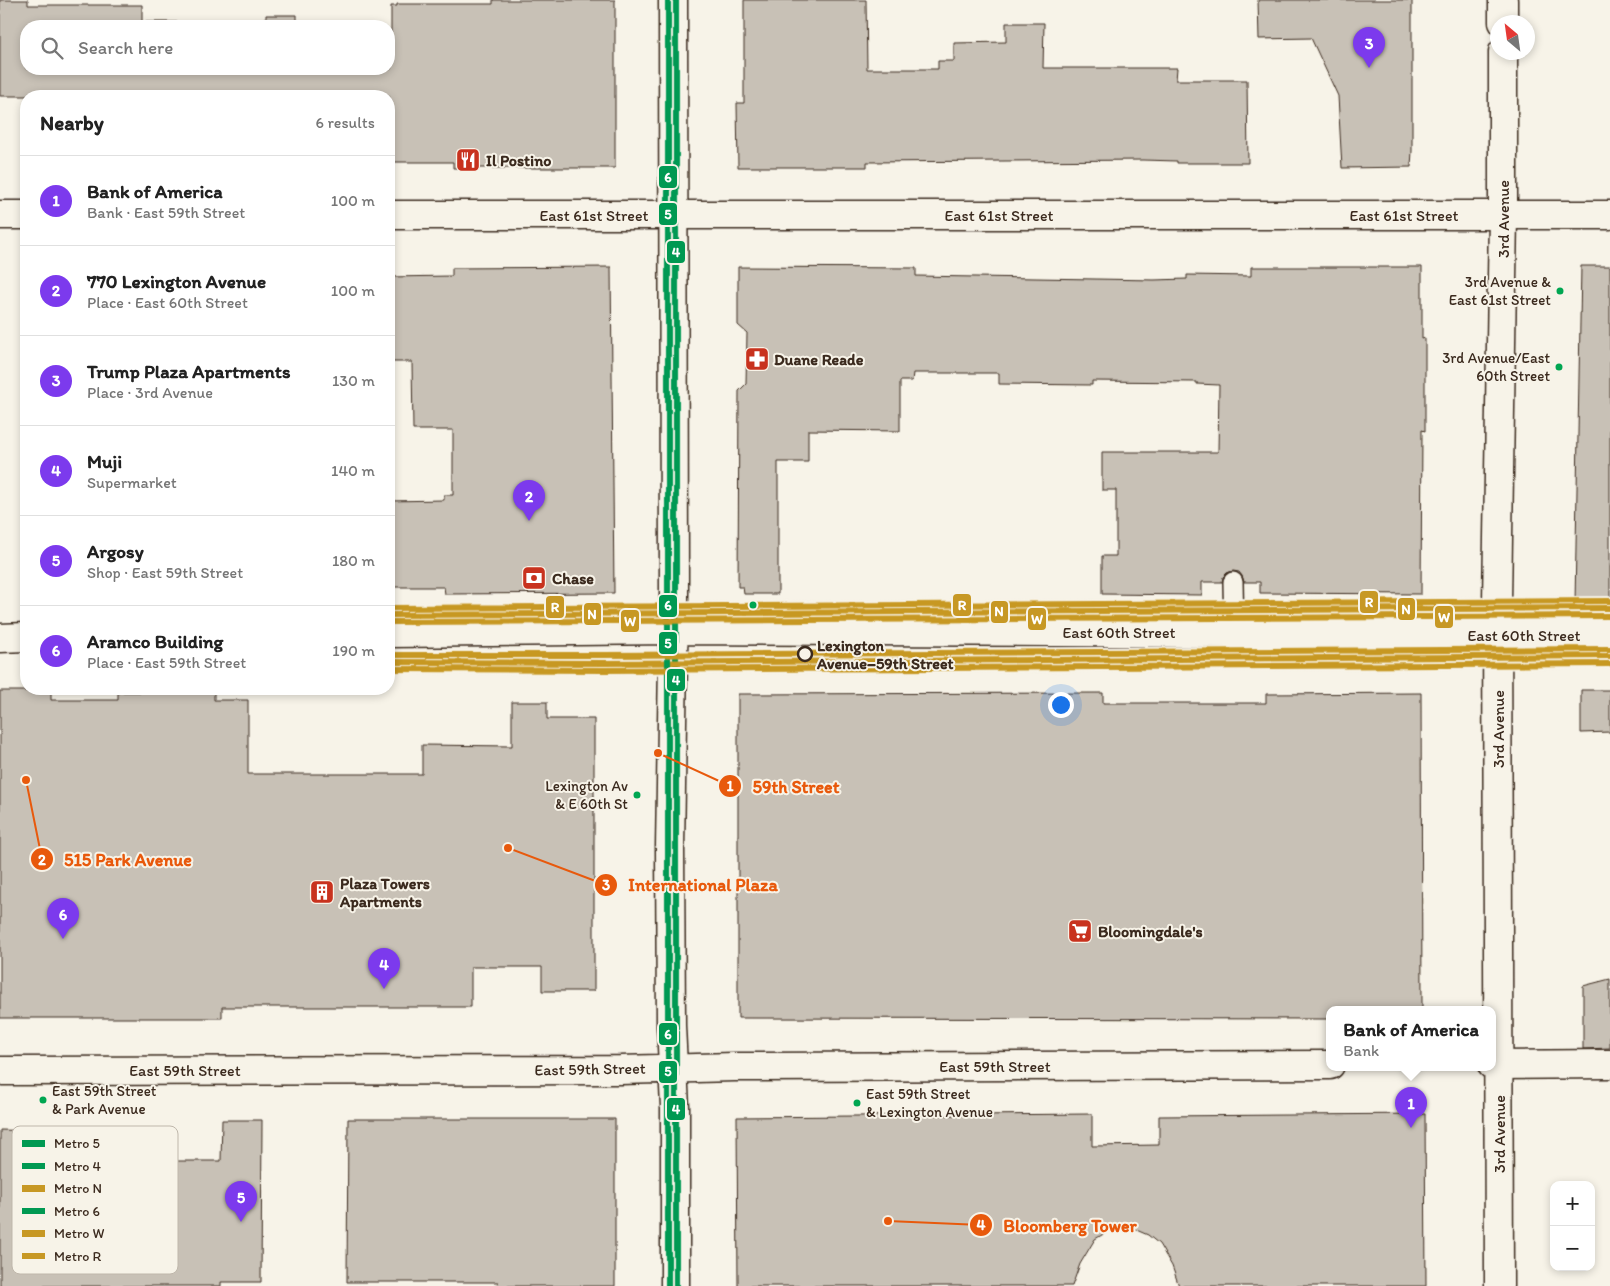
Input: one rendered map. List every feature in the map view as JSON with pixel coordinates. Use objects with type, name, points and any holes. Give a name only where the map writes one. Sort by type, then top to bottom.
[{"type":"main road","points":[[673,0],[673,630],[670,868],[671,1026],[675,1107],[674,1286]]},
{"type":"main road","points":[[1503,0],[1503,15]]},
{"type":"main road","name":"3rd Avenue","points":[[1495,1006],[1503,60]]},
{"type":"main road","points":[[0,215],[20,215]]},
{"type":"main road","name":"East 61st Street","points":[[395,215],[1610,215]]},
{"type":"main road","name":"East 60th Street","points":[[395,633],[673,630],[1610,635]]},
{"type":"main road","points":[[0,638],[20,637]]},
{"type":"main road","points":[[1496,1065],[1610,1064]]},
{"type":"main road","name":"East 59th Street","points":[[0,1071],[600,1070],[1326,1065]]},
{"type":"main road","name":"3rd Avenue","points":[[1496,1071],[1499,1106],[1499,1286]]},
{"type":"lane","points":[[1233,582],[1234,633]]},
{"type":"building","points":[[0,0],[28,0],[28,5],[142,5],[142,20],[20,20],[20,75],[395,75],[395,20],[391,20],[391,6],[397,6],[397,4],[493,4],[493,0],[615,0],[615,168],[453,168],[453,162],[395,162],[395,90],[20,90],[20,96],[0,96]]},
{"type":"building","points":[[744,0],[866,0],[867,69],[938,69],[938,61],[954,61],[954,43],[1006,42],[1006,23],[1044,23],[1043,68],[1177,68],[1176,80],[1247,80],[1248,163],[1177,163],[1177,161],[1143,160],[867,162],[867,167],[738,167],[737,103],[744,103]]},
{"type":"building","points":[[1258,0],[1412,0],[1411,167],[1342,168],[1338,96],[1311,38],[1259,39]]},
{"type":"building","points":[[266,15],[297,15],[297,20],[266,20]]},
{"type":"building","points":[[1581,266],[1610,266],[1610,603],[1575,603]]},
{"type":"building","points":[[611,267],[614,593],[445,594],[444,587],[395,587],[395,501],[444,500],[444,495],[453,495],[453,430],[413,430],[412,362],[395,362],[395,277],[452,276],[452,268]]},
{"type":"building","points":[[738,267],[916,268],[916,276],[1154,280],[1187,279],[1187,275],[1251,276],[1251,267],[1422,267],[1422,339],[1425,338],[1425,431],[1422,430],[1421,594],[1260,593],[1260,582],[1244,582],[1239,572],[1233,571],[1223,577],[1222,582],[1202,582],[1202,595],[1102,594],[1102,556],[1116,556],[1116,490],[1102,490],[1102,452],[1218,452],[1219,385],[1197,384],[1197,382],[1092,381],[1092,385],[999,384],[999,373],[913,373],[912,381],[900,381],[900,431],[808,430],[808,462],[778,462],[778,594],[744,594],[743,587],[738,587],[739,391],[746,384],[747,333],[738,325]]},
{"type":"building","points":[[1581,690],[1610,690],[1610,732],[1581,733]]},
{"type":"building","points":[[0,691],[20,691],[20,695],[51,695],[51,700],[118,700],[118,695],[214,695],[214,700],[248,700],[248,774],[422,774],[422,745],[512,746],[512,702],[547,702],[547,719],[594,719],[594,991],[542,991],[542,967],[471,967],[471,1007],[222,1007],[222,1018],[0,1018]]},
{"type":"building","name":"Bloomingdale's","points":[[1103,693],[1103,703],[1266,703],[1266,694],[1421,693],[1422,1006],[1326,1006],[1326,1019],[738,1018],[738,694]]},
{"type":"building","points":[[1610,979],[1610,1048],[1583,1049],[1583,986]]},
{"type":"building","points":[[1092,1114],[1092,1146],[1159,1145],[1159,1116],[1425,1114],[1426,1286],[1179,1286],[1172,1266],[1159,1244],[1148,1235],[1134,1229],[1120,1228],[1107,1232],[1095,1239],[1080,1264],[1072,1286],[738,1286],[737,1117]]},
{"type":"building","points":[[348,1119],[615,1119],[615,1286],[497,1286],[498,1282],[347,1282]]},
{"type":"building","points":[[222,1120],[262,1120],[261,1282],[221,1282],[221,1286],[0,1286],[0,1130],[12,1130],[12,1274],[178,1274],[178,1161],[221,1161]]},
{"type":"metro line","name":"5","points":[[668,0],[668,1286]]},
{"type":"metro line","name":"6","points":[[668,0],[668,1286]]},
{"type":"metro line","name":"4","points":[[676,0],[676,1286]]},
{"type":"metro line","name":"R","points":[[395,608],[1610,601]]},
{"type":"metro line","name":"N","points":[[395,615],[1610,608]]},
{"type":"metro line","name":"W","points":[[395,622],[1610,616]]},
{"type":"metro line","name":"R","points":[[395,655],[1610,649]]},
{"type":"metro line","name":"N","points":[[395,662],[604,663],[1610,656]]},
{"type":"metro line","name":"W","points":[[395,669],[604,670],[1610,664]]},
{"type":"place","name":"Trump Plaza Apartments","points":[[1369,68]]},
{"type":"place","name":"Il Postino","points":[[468,160]]},
{"type":"place","name":"3rd Avenue & East 61st Street","points":[[1560,291]]},
{"type":"place","name":"Duane Reade","points":[[757,359]]},
{"type":"place","name":"3rd Avenue/East 60th Street","points":[[1559,367]]},
{"type":"place","name":"770 Lexington Avenue","points":[[529,521]]},
{"type":"place","name":"Chase","points":[[534,578]]},
{"type":"place","name":"Lexington Avenue–59th Street","points":[[805,654]]},
{"type":"place","name":"59th Street","points":[[658,753]]},
{"type":"place","name":"515 Park Avenue","points":[[26,780]]},
{"type":"place","name":"Lexington Av & E 60th St","points":[[637,795]]},
{"type":"place","name":"International Plaza","points":[[508,848]]},
{"type":"place","name":"Plaza Towers Apartments","points":[[322,892]]},
{"type":"place","name":"Bloomingdale's","points":[[1080,931]]},
{"type":"place","name":"Aramco Building","points":[[63,939]]},
{"type":"place","name":"Muji","points":[[384,989]]},
{"type":"place","name":"East 59th Street & Park Avenue","points":[[43,1100]]},
{"type":"place","name":"East 59th Street & Lexington Avenue","points":[[857,1103]]},
{"type":"place","name":"Bank of America","points":[[1411,1128]]},
{"type":"place","name":"Bloomberg Tower","points":[[888,1221]]},
{"type":"place","name":"Argosy","points":[[241,1222]]}]
